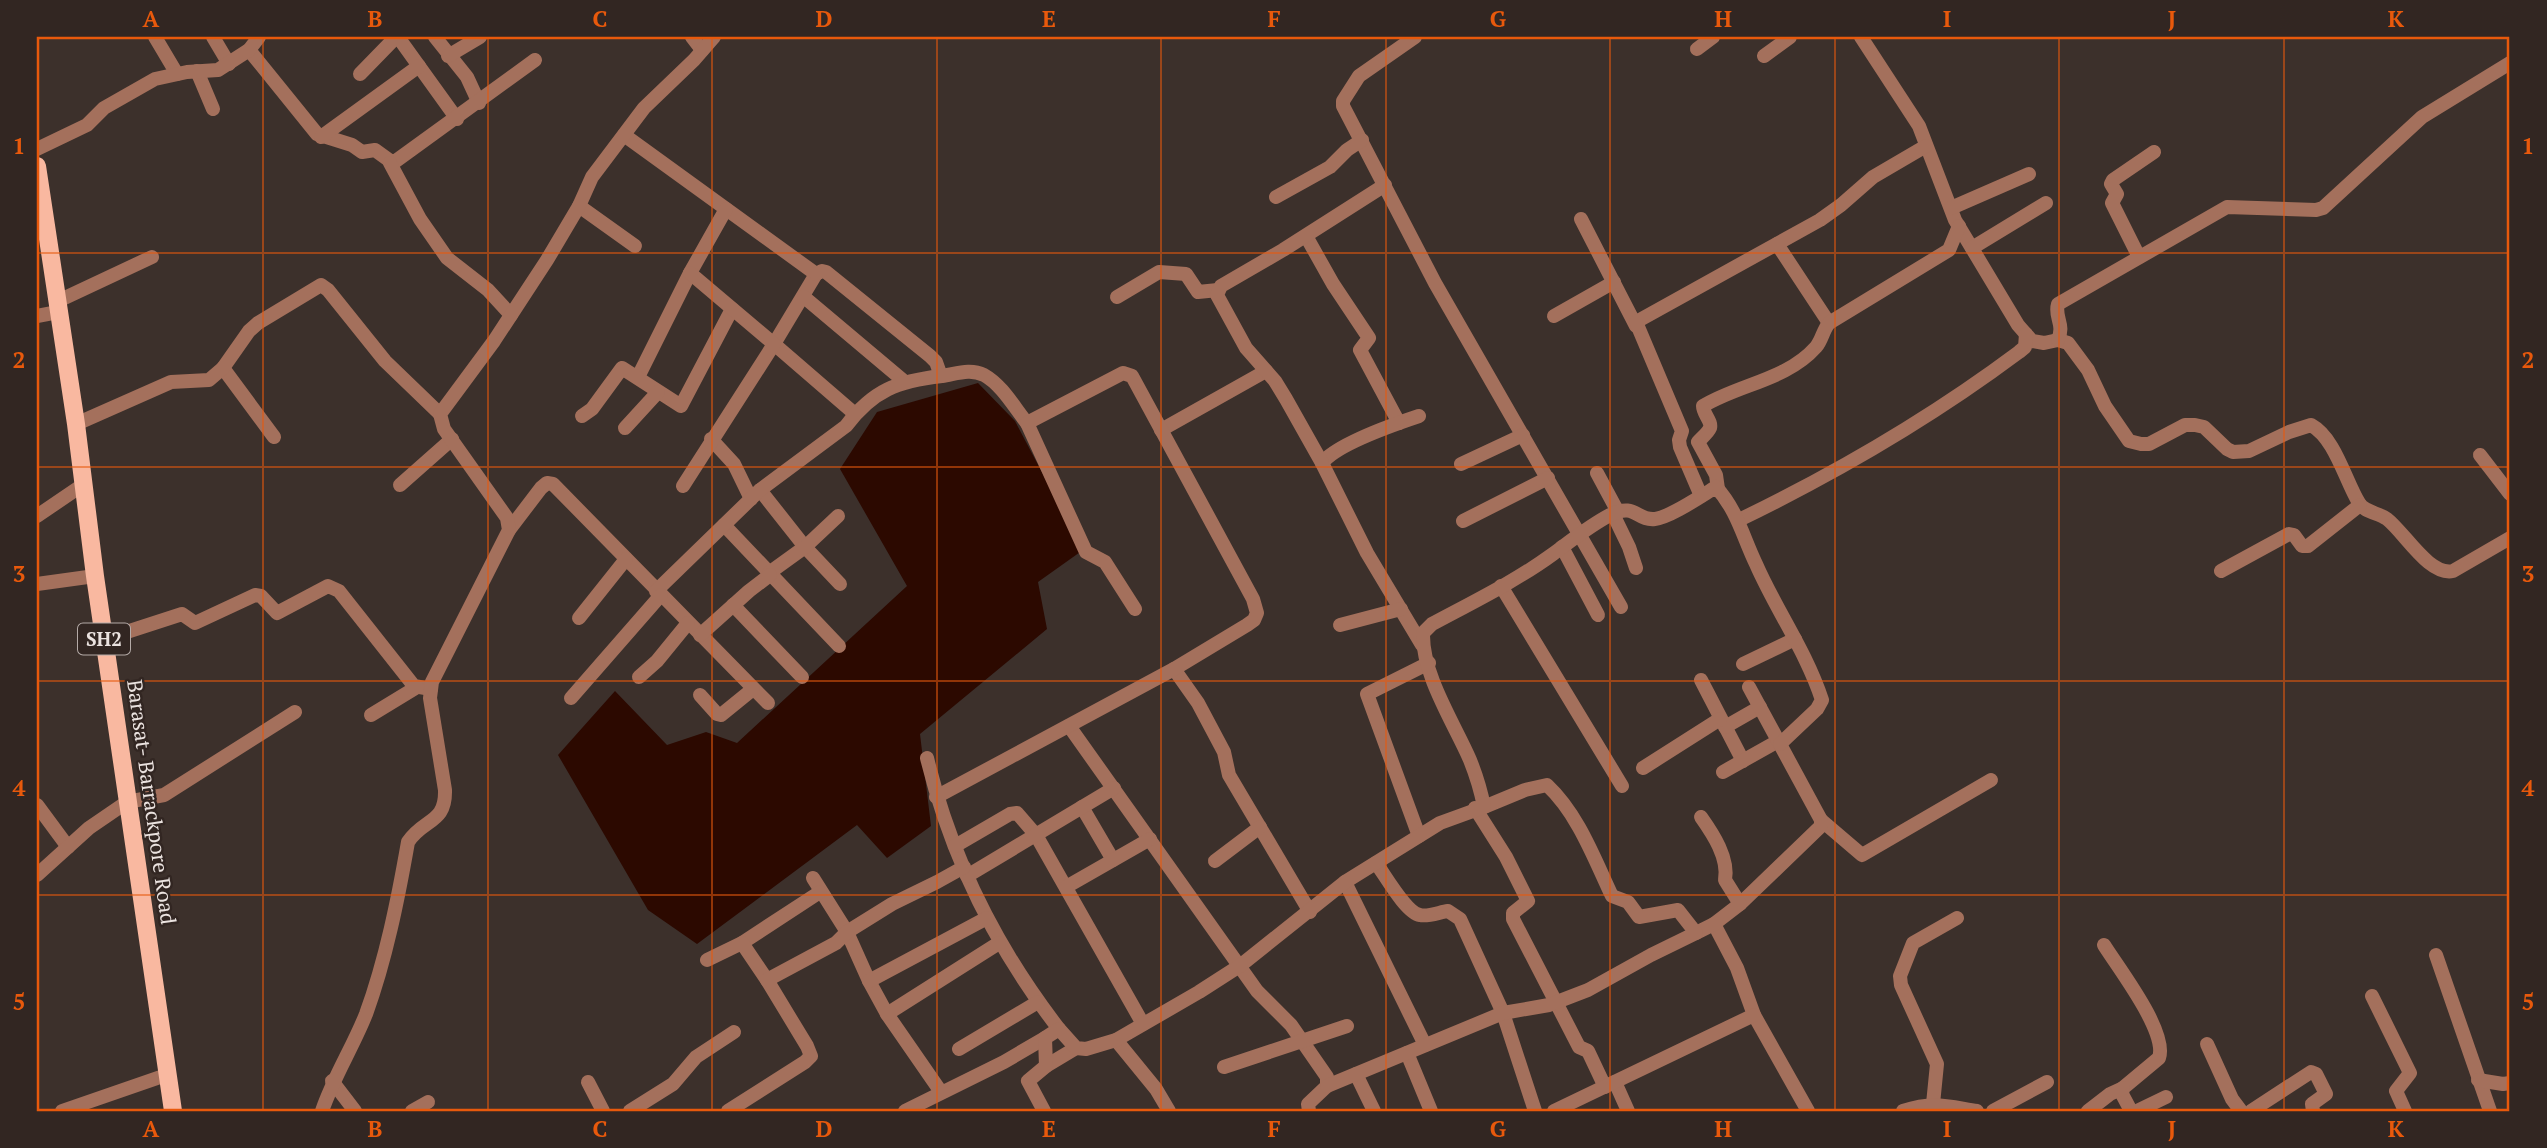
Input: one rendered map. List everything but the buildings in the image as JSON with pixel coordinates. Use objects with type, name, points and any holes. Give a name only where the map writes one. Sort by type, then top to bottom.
[{"type":"main road","name":"Barasat- Barrackpore Road","points":[[37,166],[173,1111]]},
{"type":"street","points":[[155,37],[177,74]]},
{"type":"street","points":[[213,37],[229,64]]},
{"type":"street","points":[[37,149],[87,125],[104,108],[155,79],[218,69],[229,64],[249,50],[258,37]]},
{"type":"street","points":[[360,74],[397,37],[457,118]]},
{"type":"street","points":[[435,37],[467,77],[479,103]]},
{"type":"street","points":[[448,55],[480,37]]},
{"type":"street","points":[[692,37],[702,50]]},
{"type":"street","points":[[440,414],[511,315],[579,206],[592,177],[645,108],[714,37]]},
{"type":"street","points":[[1415,37],[1359,76],[1343,101],[1343,106],[1435,283],[1621,607]]},
{"type":"street","points":[[1697,49],[1713,37]]},
{"type":"street","points":[[1763,56],[1790,37]]},
{"type":"street","points":[[1861,37],[1919,126],[1959,226],[2018,325],[2032,341],[2068,343],[2088,370],[2105,407],[2129,440],[2149,444],[2185,425],[2195,425],[2204,427],[2233,452],[2249,451],[2311,425],[2325,437],[2349,479],[2360,505],[2387,519],[2425,559],[2444,573],[2510,538]]},
{"type":"street","points":[[249,50],[321,137],[352,145],[362,152],[374,150],[390,163],[420,219],[447,258],[488,290],[511,315]]},
{"type":"street","points":[[390,163],[396,162],[535,60]]},
{"type":"street","points":[[2058,341],[2062,329],[2058,304],[2227,207],[2323,208],[2422,117],[2510,63]]},
{"type":"street","points":[[321,137],[419,65]]},
{"type":"street","points":[[198,71],[213,109]]},
{"type":"street","points":[[624,135],[816,274]]},
{"type":"street","points":[[1276,197],[1330,167],[1362,140]]},
{"type":"street","points":[[1636,326],[1639,319],[1820,220],[1873,177],[1926,146]]},
{"type":"street","points":[[2138,257],[2112,203],[2117,194],[2112,181],[2154,152]]},
{"type":"street","points":[[1951,208],[2029,174]]},
{"type":"street","points":[[1385,185],[1221,286],[1217,295],[1246,348],[1286,399],[1367,552],[1423,646],[1440,697],[1471,762],[1480,808],[1528,901],[1513,914],[1513,919],[1579,1047],[1590,1053],[1628,1111]]},
{"type":"street","points":[[1972,248],[2046,203]]},
{"type":"street","points":[[579,206],[635,246]]},
{"type":"street","points":[[638,377],[690,273],[726,209]]},
{"type":"street","points":[[1581,219],[1636,326],[1682,430],[1680,447],[1701,496]]},
{"type":"street","points":[[1723,772],[1779,742],[1817,709],[1822,700],[1815,677],[1755,563],[1739,520],[1718,489],[1716,475],[1698,442],[1709,430],[1710,423],[1703,412],[1703,406],[1800,362],[1818,345],[1829,323],[1950,250],[1959,226]]},
{"type":"street","points":[[1306,236],[1333,284],[1369,338],[1360,350],[1399,423]]},
{"type":"street","points":[[1777,244],[1829,323]]},
{"type":"street","points":[[37,316],[152,257]]},
{"type":"street","points":[[683,486],[816,274],[822,271],[936,362],[941,376]]},
{"type":"street","points":[[1117,296],[1162,272],[1186,274],[1199,292],[1218,290]]},
{"type":"street","points":[[690,273],[855,414]]},
{"type":"street","points":[[1554,316],[1614,282]]},
{"type":"street","points":[[76,424],[171,382],[209,380],[223,368],[249,331],[258,323],[321,285],[386,361],[440,414],[444,429],[507,518],[509,530]]},
{"type":"street","points":[[804,297],[905,382]]},
{"type":"street","points":[[582,416],[592,409],[622,368],[681,407],[733,309]]},
{"type":"street","points":[[1739,520],[1825,476],[1901,431],[2019,352],[2025,347],[2026,334]]},
{"type":"street","points":[[223,368],[274,437]]},
{"type":"street","points":[[571,698],[658,593],[724,525],[756,495],[846,426],[877,393],[905,382],[965,371],[984,375],[994,382],[1027,423],[1087,552],[1105,562],[1135,609]]},
{"type":"street","points":[[1161,430],[1266,371]]},
{"type":"street","points":[[936,797],[1174,669],[1247,625],[1254,620],[1257,613],[1254,599],[1128,373],[1123,373],[1027,423]]},
{"type":"street","points":[[625,428],[658,392]]},
{"type":"street","points":[[1322,463],[1364,438],[1419,416]]},
{"type":"street","points":[[1461,464],[1523,435]]},
{"type":"street","points":[[400,485],[452,439]]},
{"type":"street","points":[[711,439],[734,464],[756,495],[840,584]]},
{"type":"street","points":[[2480,455],[2510,494]]},
{"type":"street","points":[[1597,473],[1616,513],[1636,568]]},
{"type":"street","points":[[1463,521],[1548,478]]},
{"type":"street","points":[[371,715],[424,688],[509,530],[547,483],[553,484],[768,703]]},
{"type":"street","points":[[37,516],[84,484]]},
{"type":"street","points":[[1423,646],[1423,634],[1432,624],[1501,586],[1579,533],[1616,513],[1636,511],[1644,519],[1657,519],[1716,487],[1718,489]]},
{"type":"street","points":[[2221,571],[2288,534],[2294,535],[2302,546],[2308,546],[2360,505]]},
{"type":"street","points":[[700,635],[838,516]]},
{"type":"street","points":[[724,525],[839,646]]},
{"type":"street","points":[[1562,547],[1598,615]]},
{"type":"street","points":[[579,618],[626,559]]},
{"type":"street","points":[[37,584],[95,576]]},
{"type":"street","points":[[104,639],[182,614],[195,623],[255,595],[261,596],[277,613],[332,586],[424,688],[445,790],[444,806],[438,817],[415,831],[408,842],[389,936],[365,1014],[332,1081],[322,1111]]},
{"type":"street","points":[[1501,586],[1622,786]]},
{"type":"street","points":[[733,606],[802,677]]},
{"type":"street","points":[[1340,625],[1401,609]]},
{"type":"street","points":[[639,677],[657,661],[688,623]]},
{"type":"street","points":[[1743,664],[1795,639]]},
{"type":"street","points":[[1419,836],[1367,694],[1429,663]]},
{"type":"street","points":[[1174,669],[1212,727],[1224,752],[1228,775],[1310,912]]},
{"type":"street","points":[[1702,680],[1743,761]]},
{"type":"street","points":[[1749,687],[1821,820],[1862,855],[1991,780]]},
{"type":"street","points":[[700,695],[721,715],[753,689]]},
{"type":"street","points":[[1643,768],[1723,723],[1760,707]]},
{"type":"street","points":[[37,874],[89,828],[127,802],[164,795],[295,712]]},
{"type":"street","points":[[1069,726],[1257,991],[1291,1026],[1327,1077],[1327,1086]]},
{"type":"street","points":[[927,758],[936,797],[955,846],[999,943],[1038,1002],[1076,1048]]},
{"type":"street","points":[[1044,1111],[1028,1081],[1046,1066],[1076,1048],[1086,1049],[1116,1040],[1241,965],[1345,882],[1440,822],[1525,790],[1546,785],[1560,798],[1592,851],[1612,896],[1628,902],[1639,917],[1678,911],[1696,933]]},
{"type":"street","points":[[767,980],[836,943],[847,932],[892,904],[1036,835],[1114,788]]},
{"type":"street","points":[[37,804],[68,847]]},
{"type":"street","points":[[1082,807],[1113,860]]},
{"type":"street","points":[[955,846],[1010,814],[1017,813],[1036,835],[1143,1024]]},
{"type":"street","points":[[1701,817],[1723,855],[1727,870],[1725,880],[1740,904]]},
{"type":"street","points":[[1309,1111],[1308,1104],[1327,1086],[1503,1013],[1557,1002],[1588,990],[1714,924],[1740,904],[1819,830],[1821,820]]},
{"type":"street","points":[[1215,861],[1260,827]]},
{"type":"street","points":[[1066,887],[1150,839]]},
{"type":"street","points":[[1376,863],[1408,908],[1415,913],[1421,916],[1448,911],[1455,914],[1473,945],[1503,1013],[1535,1111]]},
{"type":"street","points":[[813,878],[847,932],[887,1014],[941,1092]]},
{"type":"street","points":[[1345,882],[1425,1045]]},
{"type":"street","points":[[707,960],[742,943],[820,892]]},
{"type":"street","points":[[869,981],[988,918]]},
{"type":"street","points":[[1941,1107],[1937,1063],[1901,985],[1900,976],[1913,943],[1957,918]]},
{"type":"street","points":[[1714,924],[1737,968],[1754,1015],[1808,1111]]},
{"type":"street","points":[[728,1111],[811,1056],[742,943]]},
{"type":"street","points":[[887,1014],[999,943]]},
{"type":"street","points":[[2088,1111],[2110,1094],[2123,1088],[2159,1058],[2161,1051],[2156,1029],[2104,945]]},
{"type":"street","points":[[2436,956],[2490,1111]]},
{"type":"street","points":[[2372,996],[2410,1073],[2396,1091],[2405,1111]]},
{"type":"street","points":[[960,1049],[1038,1002]]},
{"type":"street","points":[[1554,1111],[1754,1015]]},
{"type":"street","points":[[1224,1067],[1347,1026]]},
{"type":"street","points":[[905,1111],[1004,1062],[1059,1029]]},
{"type":"street","points":[[630,1111],[673,1084],[696,1057],[734,1032]]},
{"type":"street","points":[[1045,1038],[1046,1066]]},
{"type":"street","points":[[1116,1040],[1156,1089],[1169,1111]]},
{"type":"street","points":[[2207,1044],[2232,1099],[2241,1111]]},
{"type":"street","points":[[1407,1053],[1430,1111]]},
{"type":"street","points":[[2250,1111],[2311,1072],[2316,1074],[2326,1094],[2312,1104],[2313,1111]]},
{"type":"street","points":[[62,1111],[169,1074]]},
{"type":"street","points":[[1356,1074],[1374,1111]]},
{"type":"street","points":[[2478,1080],[2510,1083]]},
{"type":"street","points":[[332,1081],[355,1111]]},
{"type":"street","points":[[588,1082],[603,1111]]},
{"type":"street","points":[[1998,1110],[2048,1082]]},
{"type":"street","points":[[2123,1088],[2122,1094],[2131,1111]]},
{"type":"street","points":[[2137,1111],[2166,1097]]},
{"type":"street","points":[[412,1111],[428,1102]]},
{"type":"street","points":[[1903,1111],[1923,1104],[1977,1111]]},
{"type":"shaded area","points":[[978,383],[1015,421],[1083,550],[1038,582],[1047,629],[920,734],[931,826],[887,858],[857,825],[697,944],[648,910],[558,755],[615,691],[667,745],[706,732],[737,743],[907,586],[840,469],[877,412]]}]
